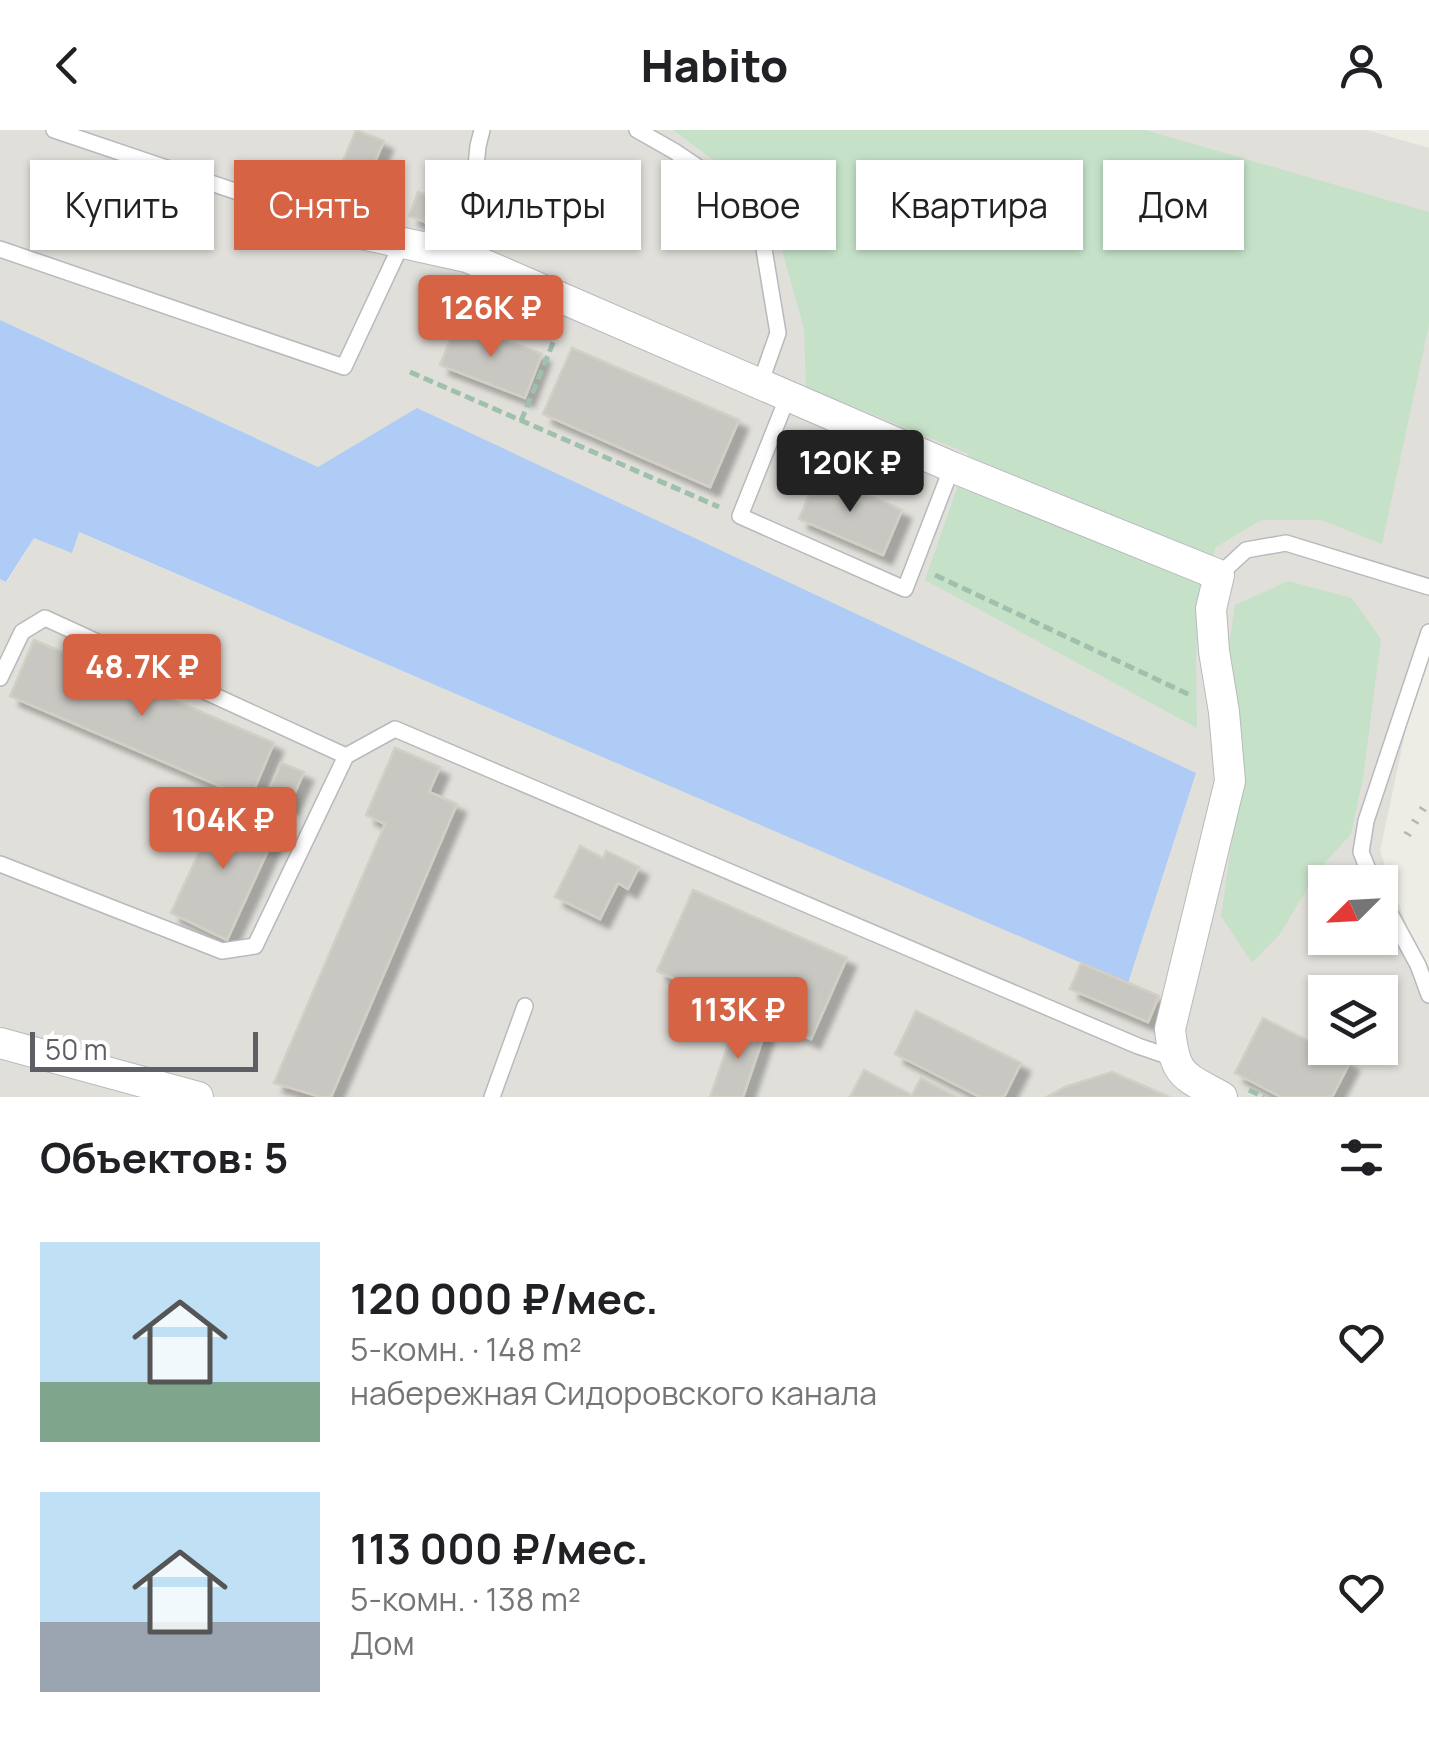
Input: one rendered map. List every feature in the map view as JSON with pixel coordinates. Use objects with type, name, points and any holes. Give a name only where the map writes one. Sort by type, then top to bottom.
[{"type":"street","points":[[405,244],[467,257],[952,468],[1219,575],[1211,608],[1230,781],[1170,1029],[1173,1058],[1183,1075],[1222,1097]]},
{"type":"street","points":[[0,1043],[198,1097]]},
{"type":"lane","points":[[54,130],[234,191]]},
{"type":"lane","points":[[467,257],[482,130]]},
{"type":"lane","points":[[636,130],[726,186],[762,237],[778,334],[760,384]]},
{"type":"lane","points":[[0,249],[344,367],[399,250]]},
{"type":"lane","points":[[788,396],[740,516],[905,588],[952,468]]},
{"type":"lane","points":[[1219,575],[1246,550],[1286,543],[1429,588]]},
{"type":"lane","points":[[0,678],[22,632],[45,618],[346,756]]},
{"type":"lane","points":[[1366,865],[1361,852],[1366,821],[1429,632]]},
{"type":"lane","points":[[0,864],[222,952],[255,946],[346,756],[394,730],[1173,1058]]},
{"type":"lane","points":[[1398,923],[1424,961],[1429,995]]},
{"type":"lane","points":[[492,1097],[525,1006]]},
{"type":"path","points":[[521,420],[570,302]]},
{"type":"path","points":[[410,372],[740,516]]},
{"type":"path","points":[[914,565],[1224,712]]},
{"type":"shaded area","points":[[0,130],[1367,130],[1429,148],[1429,621],[1380,851],[1385,865],[1308,865],[1308,955],[1398,955],[1398,901],[1429,988],[1429,1097],[0,1097],[0,579],[7,582],[34,538],[78,532],[1127,982],[1195,773],[318,467],[0,320]]},
{"type":"green space","points":[[673,130],[1145,130],[1429,212],[1429,325],[1382,544],[1321,520],[1261,520],[1216,547],[1199,591],[1197,728],[925,580],[969,454],[806,387],[804,329],[782,250],[836,250],[836,160],[714,160]]},
{"type":"green space","points":[[1288,581],[1352,598],[1381,639],[1363,778],[1351,834],[1323,865],[1308,865],[1308,887],[1280,934],[1252,963],[1221,916],[1243,765],[1229,644],[1235,605]]},
{"type":"water","points":[[0,320],[318,467],[417,408],[1196,773],[1128,983],[79,532],[72,553],[34,538],[6,582],[0,579]]},
{"type":"building","points":[[356,130],[384,141],[376,160],[343,160]]},
{"type":"building","points":[[418,192],[425,195],[425,222],[409,216]]},
{"type":"building","points":[[457,322],[542,354],[525,398],[440,365]]},
{"type":"building","points":[[572,348],[739,420],[710,487],[543,414]]},
{"type":"building","points":[[818,474],[902,510],[883,555],[799,519]]},
{"type":"building","points":[[34,640],[274,743],[250,799],[10,696]]},
{"type":"building","points":[[395,748],[440,767],[429,792],[457,804],[331,1097],[321,1097],[274,1083],[385,824],[366,815]]},
{"type":"building","points":[[281,763],[304,772],[289,806],[267,796]]},
{"type":"building","points":[[226,794],[244,802],[237,819],[274,837],[227,940],[171,913]]},
{"type":"building","points":[[580,846],[603,858],[606,851],[639,867],[628,889],[618,883],[600,919],[555,897]]},
{"type":"building","points":[[693,890],[847,958],[811,1039],[657,971]]},
{"type":"building","points":[[1081,963],[1159,996],[1148,1022],[1070,989]]},
{"type":"building","points":[[916,1011],[1021,1063],[1004,1097],[980,1097],[895,1054]]},
{"type":"building","points":[[1263,1018],[1308,1041],[1308,1065],[1348,1065],[1332,1097],[1281,1097],[1235,1073]]},
{"type":"building","points":[[736,1022],[765,1032],[743,1097],[710,1097]]},
{"type":"building","points":[[864,1070],[912,1095],[921,1078],[957,1097],[850,1097]]},
{"type":"building","points":[[1112,1072],[1169,1097],[1047,1097],[1065,1087]]},
{"type":"railway","points":[[1407,835],[1429,799]]}]
